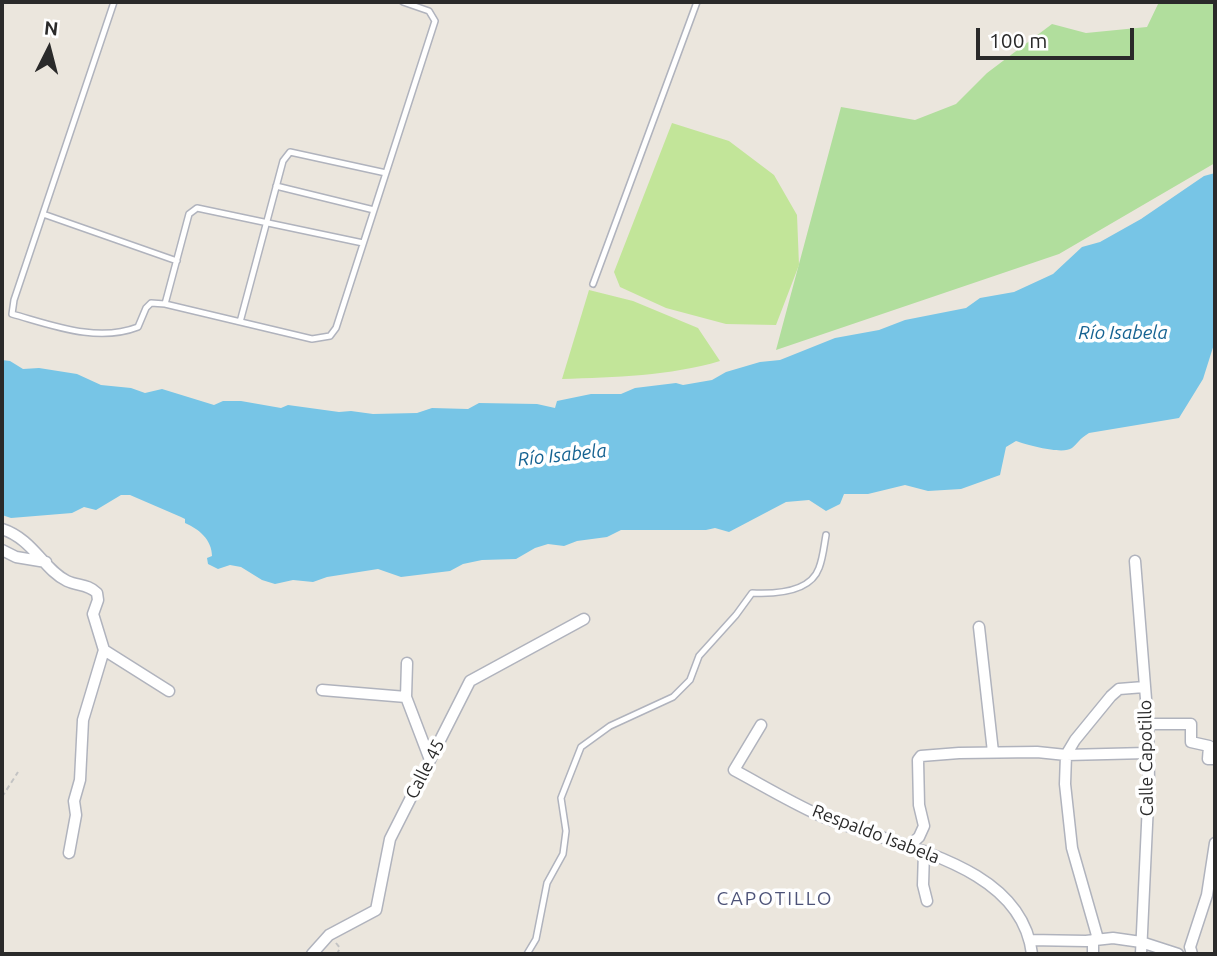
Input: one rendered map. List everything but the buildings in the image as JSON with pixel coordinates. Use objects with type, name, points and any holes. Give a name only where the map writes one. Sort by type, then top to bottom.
[{"type":"street","points":[[2,529],[19,537],[64,580],[91,588],[97,593],[98,600],[93,614],[104,650],[83,720],[80,780],[74,801],[76,815],[69,853]]},
{"type":"street","points":[[2,550],[16,557],[46,562]]},
{"type":"street","name":"Calle Capotillo","points":[[1135,561],[1148,724],[1149,782],[1140,954]]},
{"type":"street","name":"Calle 45","points":[[312,954],[329,935],[376,910],[390,839],[470,681],[584,619]]},
{"type":"street","points":[[979,627],[993,752]]},
{"type":"street","points":[[104,650],[170,691]]},
{"type":"street","points":[[407,663],[406,697],[430,760]]},
{"type":"street","points":[[1093,954],[1096,939],[1072,848],[1065,784],[1066,755],[1111,696],[1119,690],[1144,687]]},
{"type":"street","points":[[322,690],[406,697]]},
{"type":"street","points":[[1148,724],[1191,724],[1191,742],[1209,746],[1208,759],[1215,760]]},
{"type":"street","name":"Respaldo Isabela","points":[[761,726],[734,769],[820,815],[924,851],[968,871],[998,891],[1018,915],[1032,954]]},
{"type":"street","points":[[909,846],[919,837],[924,827],[919,805],[919,758],[993,752],[1066,755],[1147,753]]},
{"type":"street","points":[[1192,954],[1190,947],[1207,895],[1215,843]]},
{"type":"street","points":[[924,851],[923,884],[927,901]]},
{"type":"street","points":[[1029,940],[1113,938],[1141,942],[1178,954]]},
{"type":"lane","points":[[114,2],[14,300],[12,314],[82,333],[126,332],[138,327],[151,303],[165,304],[312,339],[331,336],[336,328],[435,21],[429,11],[403,2]]},
{"type":"lane","points":[[593,284],[697,2]]},
{"type":"lane","points":[[240,322],[283,161],[290,152],[386,173]]},
{"type":"lane","points":[[276,186],[374,210]]},
{"type":"lane","points":[[165,304],[189,214],[197,208],[363,243]]},
{"type":"lane","points":[[43,214],[177,261]]},
{"type":"lane","points":[[527,954],[536,939],[547,883],[563,854],[566,831],[561,797],[581,747],[610,726],[673,697],[690,680],[699,656],[736,615],[751,593],[775,594],[809,583],[819,569],[826,535]]},
{"type":"path","points":[[2,797],[18,772]]},
{"type":"green space","points":[[1159,2],[1215,2],[1215,163],[1059,254],[776,350],[841,107],[915,120],[956,104],[987,73],[1052,24],[1086,33],[1147,27]]},
{"type":"green space","points":[[672,123],[729,141],[774,175],[797,215],[799,265],[776,325],[726,324],[666,308],[620,287],[614,272]]},
{"type":"green space","points":[[589,290],[633,301],[698,328],[720,361],[662,373],[562,379]]},
{"type":"water","name":"Río Isabela","points":[[1215,173],[1215,341],[1203,379],[1179,418],[1089,433],[1067,450],[1045,449],[1016,441],[1006,447],[1000,475],[961,489],[928,491],[905,485],[868,494],[844,494],[840,504],[826,511],[809,500],[786,502],[729,532],[715,528],[621,530],[607,537],[577,541],[564,546],[548,544],[516,559],[482,560],[463,564],[450,571],[401,577],[378,569],[327,577],[313,582],[293,580],[275,584],[262,580],[241,567],[230,565],[218,569],[208,564],[207,558],[212,556],[211,550],[200,532],[185,523],[185,519],[130,495],[121,495],[96,510],[84,507],[72,513],[11,518],[2,515],[2,360],[10,361],[23,369],[39,368],[77,374],[101,385],[131,388],[145,393],[162,389],[214,405],[223,401],[241,401],[281,408],[288,405],[373,414],[417,413],[432,408],[468,409],[479,403],[537,404],[555,408],[557,401],[591,394],[621,394],[635,388],[712,380],[726,372],[760,362],[780,360],[835,338],[966,308],[980,298],[1014,292],[1053,274],[1082,247],[1100,242],[1141,219],[1204,176]]},
{"type":"district","name":"CAPOTILLO","points":[[775,899]]}]
